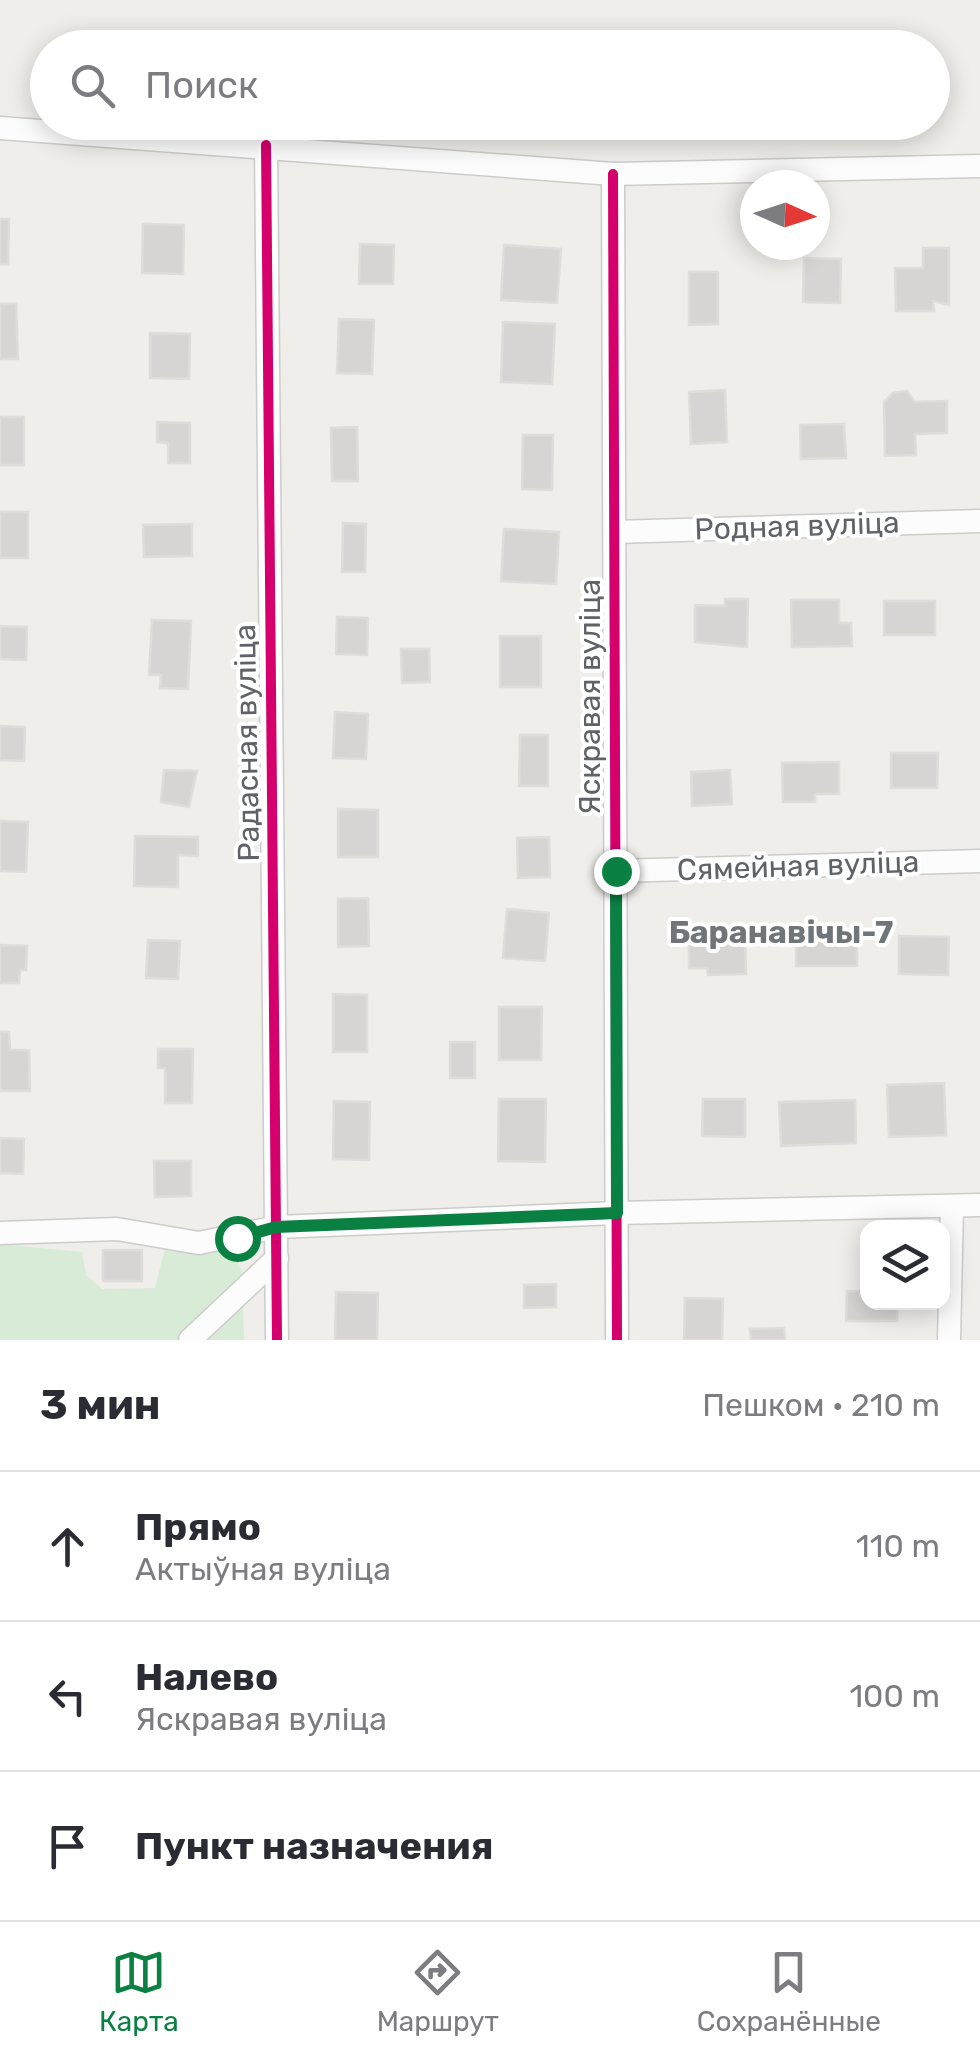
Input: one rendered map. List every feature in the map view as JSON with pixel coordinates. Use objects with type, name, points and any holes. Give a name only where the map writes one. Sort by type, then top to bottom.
[{"type":"street","points":[[0,128],[30,130]]},
{"type":"street","points":[[188,140],[614,174],[980,166]]},
{"type":"street","name":"Радасная вуліца","points":[[266,145],[277,1340]]},
{"type":"street","name":"Яскравая вуліца","points":[[614,174],[617,1340]]},
{"type":"street","name":"Родная вуліца","points":[[615,532],[980,520]]},
{"type":"street","name":"Сямейная вуліца","points":[[616,871],[980,861]]},
{"type":"street","points":[[950,1340],[952,1206]]},
{"type":"street","points":[[0,1233],[117,1230],[199,1243],[276,1227],[617,1213],[980,1206]]},
{"type":"street","points":[[190,1340],[276,1258]]},
{"type":"green space","points":[[232,1243],[242,1273],[244,1340],[0,1340],[0,1244],[82,1252],[86,1275],[102,1289],[155,1288],[165,1249]]},
{"type":"building","points":[[0,219],[9,219],[8,264],[0,264]]},
{"type":"building","points":[[143,224],[184,225],[183,274],[142,273]]},
{"type":"building","points":[[360,244],[394,245],[393,284],[359,284]]},
{"type":"building","points":[[504,245],[561,249],[557,303],[501,300]]},
{"type":"building","points":[[923,248],[949,248],[949,305],[933,301],[934,311],[896,311],[895,268],[923,268]]},
{"type":"building","points":[[841,259],[840,303],[803,302],[804,260]]},
{"type":"building","points":[[689,272],[718,272],[718,324],[689,325]]},
{"type":"building","points":[[0,304],[16,304],[18,359],[0,359]]},
{"type":"building","points":[[339,319],[374,320],[372,374],[337,373]]},
{"type":"building","points":[[503,322],[555,324],[552,384],[501,382]]},
{"type":"building","points":[[150,333],[190,334],[189,379],[150,378]]},
{"type":"building","points":[[725,390],[727,442],[691,444],[689,392]]},
{"type":"building","points":[[907,391],[915,402],[947,401],[947,433],[915,434],[916,455],[885,456],[884,402],[893,393]]},
{"type":"building","points":[[0,417],[24,417],[24,465],[0,465]]},
{"type":"building","points":[[157,422],[190,423],[190,463],[168,463],[168,443],[157,442]]},
{"type":"building","points":[[844,424],[846,458],[801,459],[800,425]]},
{"type":"building","points":[[357,427],[358,481],[332,481],[331,428]]},
{"type":"building","points":[[523,435],[553,435],[552,490],[522,489]]},
{"type":"building","points":[[0,512],[28,512],[28,558],[0,558]]},
{"type":"building","points":[[343,523],[366,524],[365,572],[342,572]]},
{"type":"building","points":[[192,524],[192,556],[144,557],[143,525]]},
{"type":"building","points":[[504,529],[559,532],[556,584],[501,581]]},
{"type":"building","points":[[725,599],[748,599],[747,647],[695,642],[695,605],[725,606]]},
{"type":"building","points":[[791,600],[839,600],[839,623],[851,623],[852,646],[792,647]]},
{"type":"building","points":[[884,601],[935,601],[935,635],[884,635]]},
{"type":"building","points":[[337,617],[368,618],[367,655],[336,654]]},
{"type":"building","points":[[152,620],[191,621],[188,689],[160,688],[161,675],[149,675]]},
{"type":"building","points":[[0,626],[27,627],[26,660],[0,659]]},
{"type":"building","points":[[500,636],[541,636],[541,687],[500,687]]},
{"type":"building","points":[[401,649],[429,649],[430,682],[402,683]]},
{"type":"building","points":[[335,712],[368,714],[366,759],[333,758]]},
{"type":"building","points":[[0,726],[25,727],[24,761],[0,760]]},
{"type":"building","points":[[520,735],[548,735],[548,786],[519,786]]},
{"type":"building","points":[[891,753],[938,753],[937,788],[891,788]]},
{"type":"building","points":[[839,762],[839,794],[815,794],[815,802],[783,802],[782,763]]},
{"type":"building","points":[[164,770],[197,771],[189,807],[161,802]]},
{"type":"building","points":[[730,770],[732,804],[692,806],[691,772]]},
{"type":"building","points":[[338,809],[378,810],[378,857],[338,857]]},
{"type":"building","points":[[0,821],[28,822],[26,872],[0,871]]},
{"type":"building","points":[[135,836],[198,837],[198,856],[178,855],[178,887],[134,886]]},
{"type":"building","points":[[549,837],[550,877],[518,878],[517,838]]},
{"type":"building","points":[[368,898],[369,946],[338,947],[338,899]]},
{"type":"building","points":[[507,909],[549,913],[545,961],[503,958]]},
{"type":"building","points":[[796,934],[857,935],[857,966],[796,966]]},
{"type":"building","points":[[745,935],[746,974],[708,975],[707,968],[689,968],[689,936]]},
{"type":"building","points":[[899,936],[949,937],[948,975],[899,974]]},
{"type":"building","points":[[148,940],[180,941],[178,979],[146,978]]},
{"type":"building","points":[[0,945],[27,946],[26,970],[20,970],[19,983],[0,983]]},
{"type":"building","points":[[333,994],[367,995],[367,1052],[333,1052]]},
{"type":"building","points":[[499,1007],[542,1007],[541,1060],[499,1060]]},
{"type":"building","points":[[0,1032],[9,1032],[10,1050],[29,1050],[30,1091],[0,1091]]},
{"type":"building","points":[[450,1042],[475,1042],[475,1078],[450,1078]]},
{"type":"building","points":[[158,1049],[193,1049],[192,1103],[165,1103],[165,1068],[158,1068]]},
{"type":"building","points":[[944,1083],[946,1135],[889,1137],[887,1085]]},
{"type":"building","points":[[499,1099],[546,1099],[545,1162],[498,1161]]},
{"type":"building","points":[[703,1099],[745,1099],[745,1137],[702,1136]]},
{"type":"building","points":[[855,1100],[856,1143],[781,1146],[779,1102]]},
{"type":"building","points":[[334,1101],[370,1102],[369,1160],[333,1159]]},
{"type":"building","points":[[0,1138],[24,1139],[23,1174],[0,1173]]},
{"type":"building","points":[[154,1161],[191,1161],[191,1196],[155,1197]]},
{"type":"building","points":[[103,1250],[142,1250],[142,1281],[103,1281]]},
{"type":"building","points":[[556,1284],[556,1307],[524,1308],[524,1285]]},
{"type":"building","points":[[847,1291],[860,1291],[860,1310],[898,1310],[897,1321],[846,1321]]},
{"type":"building","points":[[336,1292],[378,1293],[377,1340],[335,1340]]},
{"type":"building","points":[[685,1298],[723,1299],[722,1340],[684,1340]]},
{"type":"building","points":[[784,1328],[785,1340],[751,1340],[750,1329]]},
{"type":"cycle path","points":[[266,145],[277,1340]]},
{"type":"cycle path","points":[[613,174],[617,1340]]},
{"type":"district","name":"Баранавічы-7","points":[[781,932]]},
{"type":"route","points":[[237,1238],[276,1227],[617,1213],[616,871]]}]
